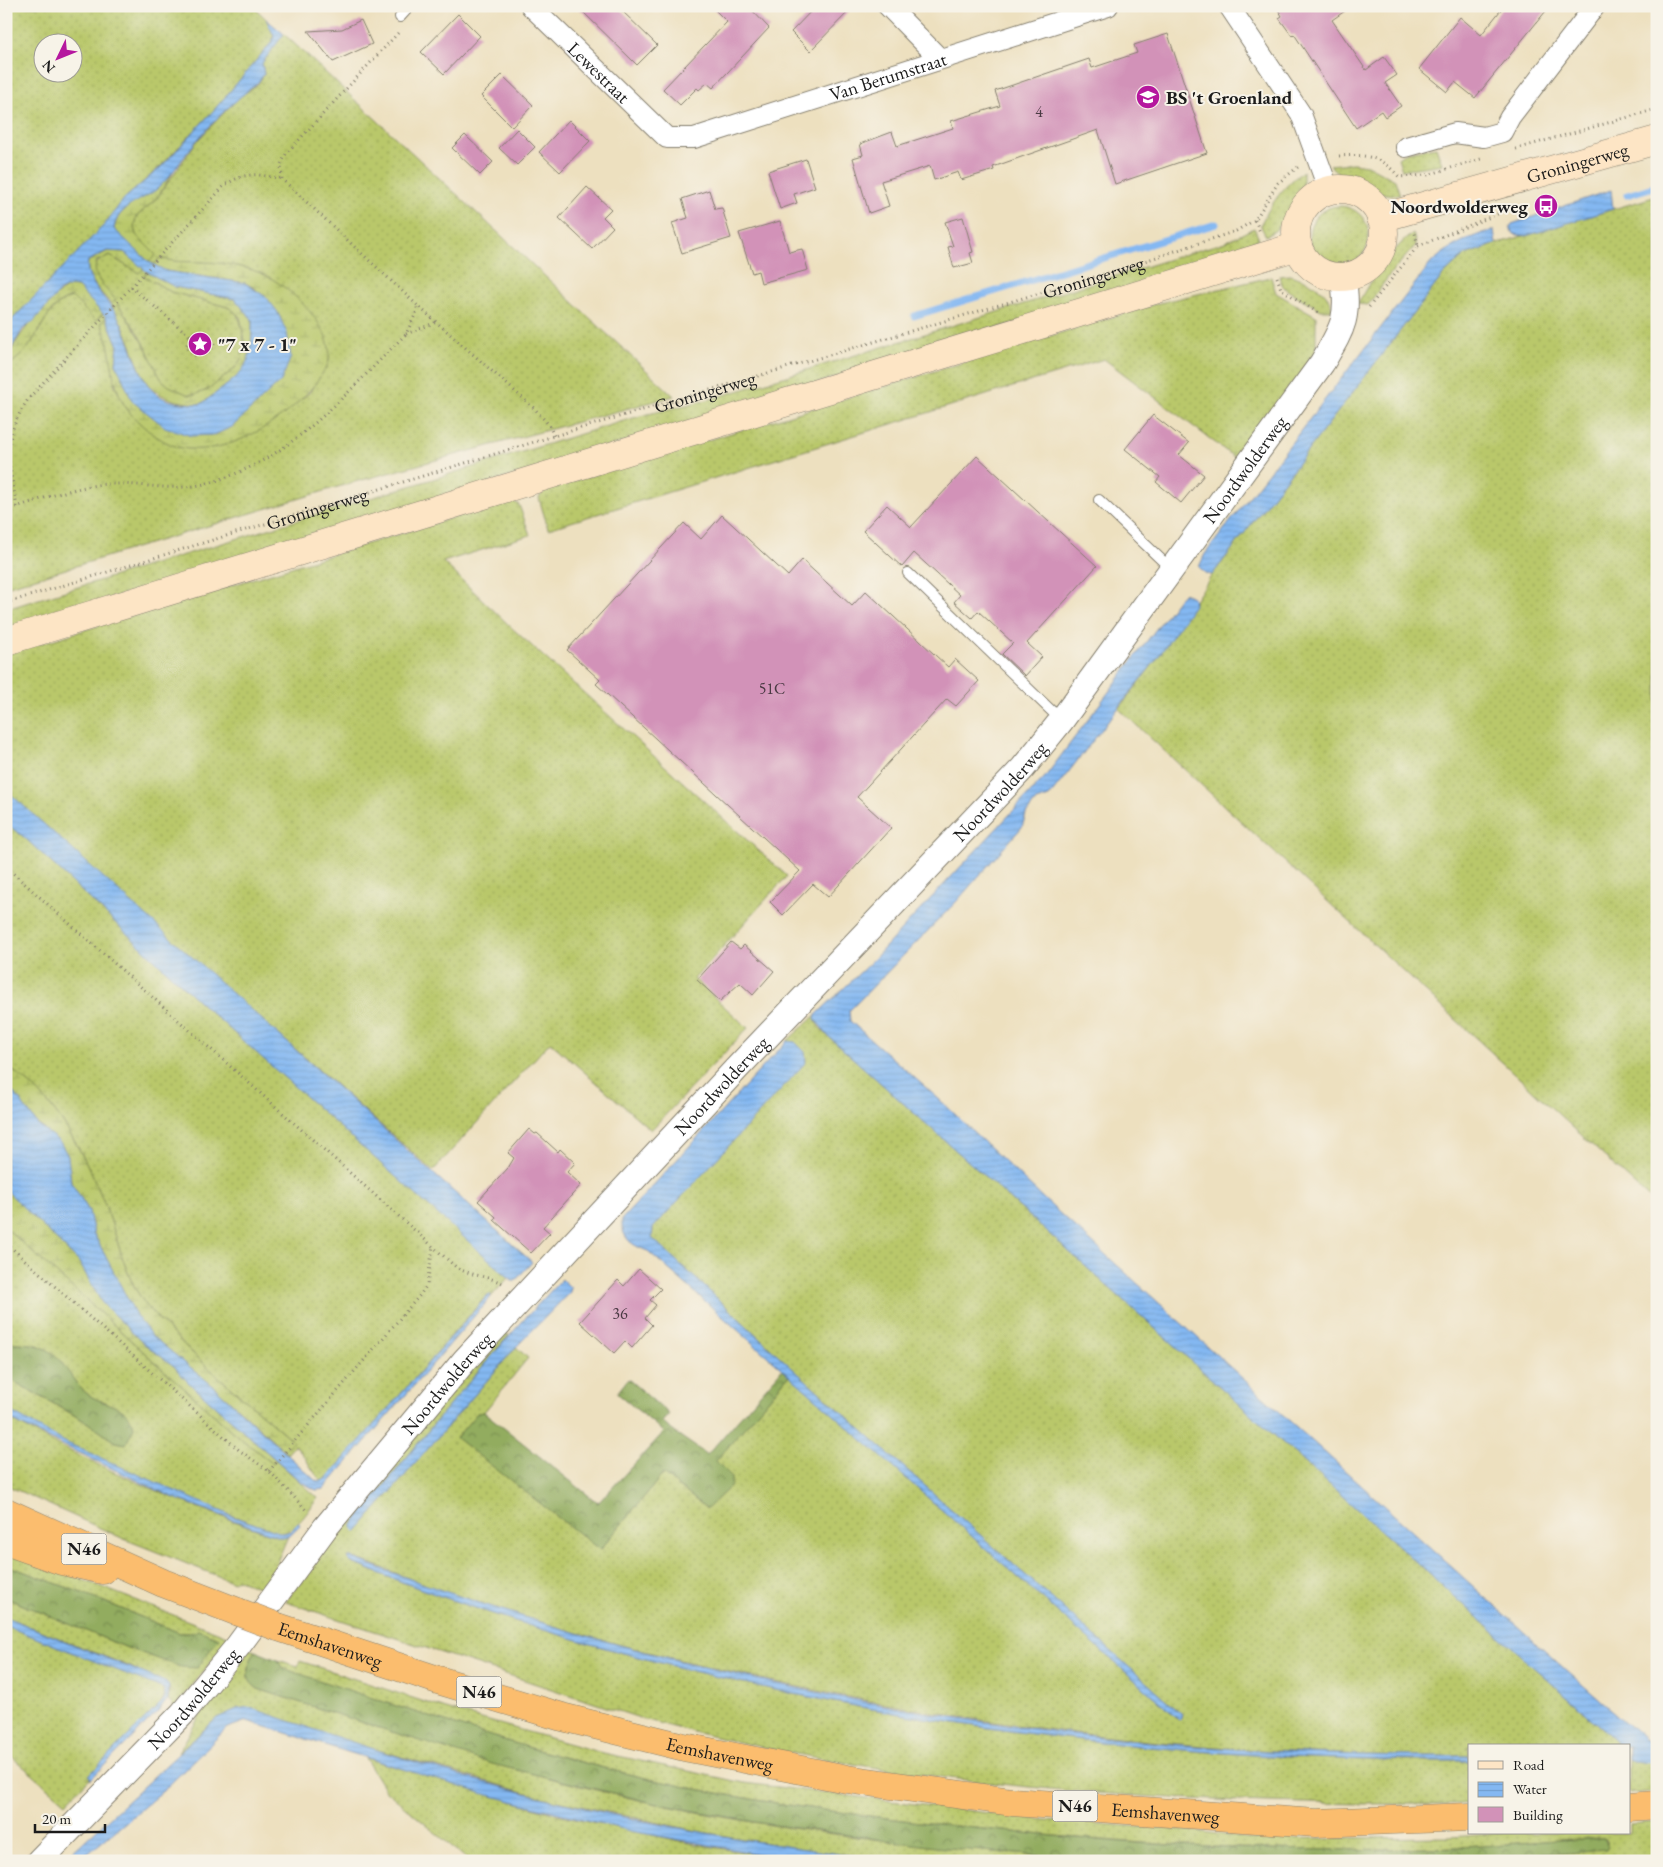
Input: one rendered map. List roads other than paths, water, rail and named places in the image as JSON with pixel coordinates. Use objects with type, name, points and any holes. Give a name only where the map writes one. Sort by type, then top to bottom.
[{"type":"highway","name":"Eemshavenweg","points":[[6,1512],[164,1583],[278,1627],[438,1680],[562,1717],[684,1747],[847,1778],[1012,1802],[1316,1823],[1468,1817]]},
{"type":"highway","name":"N46","points":[[6,1541],[62,1561],[164,1583]]},
{"type":"highway","points":[[1630,1807],[1657,1805]]},
{"type":"main road","name":"Groningerweg","points":[[1381,218],[1657,140]]},
{"type":"main road","points":[[1329,191],[1348,191],[1366,198],[1381,218],[1384,234],[1380,250],[1372,263],[1359,273],[1343,277],[1324,274],[1308,263],[1298,246],[1297,229],[1302,212],[1309,202],[1329,191]]},
{"type":"main road","name":"Groningerweg","points":[[6,641],[1298,246]]},
{"type":"street","name":"Lewestraat","points":[[531,6],[667,138]]},
{"type":"street","points":[[888,6],[940,59]]},
{"type":"street","name":"Van Berumstraat","points":[[667,138],[694,138],[1108,6]]},
{"type":"street","points":[[1229,6],[1301,114],[1329,191]]},
{"type":"street","points":[[1406,147],[1455,133],[1484,137],[1502,132],[1510,117],[1595,6]]},
{"type":"street","name":"Noordwolderweg","points":[[39,1861],[182,1714],[238,1646],[325,1528],[465,1360],[738,1067],[1023,768],[1061,721],[1322,363],[1343,327],[1346,311],[1343,277]]},
{"type":"lane","points":[[400,17],[410,6]]},
{"type":"lane","points":[[1098,500],[1172,570]]},
{"type":"lane","points":[[908,573],[1061,721]]},
{"type":"water","points":[[266,19],[284,34],[262,63],[264,74],[255,85],[213,123],[157,189],[131,205],[120,215],[114,229],[149,262],[166,271],[245,283],[266,297],[277,311],[287,333],[291,357],[281,381],[232,427],[214,435],[191,436],[165,427],[132,401],[116,363],[118,346],[106,317],[78,287],[70,286],[60,291],[33,322],[23,329],[6,357],[6,326],[105,224],[124,199],[161,167],[214,110],[272,42],[274,36]],"holes":[[[107,251],[124,252],[147,272],[175,287],[235,299],[252,319],[252,337],[247,362],[235,378],[201,404],[170,401],[154,392],[138,366],[116,313],[92,282],[89,275],[88,261]]]},
{"type":"water","points":[[1611,190],[1613,209],[1526,236],[1513,234],[1510,227],[1512,224]]},
{"type":"water","points":[[1494,230],[1496,244],[1465,255],[1443,275],[1212,575],[1206,574],[1199,567],[1205,554],[1431,263],[1461,242]]},
{"type":"water","points":[[1183,593],[1193,597],[1194,605],[1156,660],[1049,797],[1036,801],[1026,814],[1022,827],[956,902],[849,1011],[850,1021],[941,1101],[1046,1201],[1567,1671],[1644,1739],[1657,1746],[1657,1764],[1630,1758],[1630,1744],[1616,1744],[1615,1740],[828,1036],[815,1019],[816,1015],[873,960],[1045,777]]},
{"type":"water","points":[[6,790],[532,1262],[514,1282],[205,1007],[24,837],[6,824]]},
{"type":"water","points":[[787,1041],[795,1042],[805,1052],[806,1062],[653,1228],[652,1238],[791,1367],[1182,1714],[1180,1720],[648,1251],[632,1243],[625,1236],[622,1219]]},
{"type":"water","points":[[6,1088],[16,1095],[38,1125],[60,1142],[68,1156],[71,1182],[89,1211],[94,1234],[137,1317],[152,1336],[212,1385],[316,1481],[319,1482],[326,1479],[488,1295],[490,1294],[491,1297],[324,1489],[316,1490],[300,1481],[187,1381],[174,1366],[143,1343],[102,1303],[79,1262],[6,1190]]},
{"type":"water","points":[[562,1279],[571,1288],[570,1292],[516,1347],[356,1532],[353,1529],[353,1525],[429,1430],[507,1338]]},
{"type":"water","points":[[6,1409],[65,1442],[232,1516],[282,1533],[291,1531],[298,1522],[300,1525],[288,1535],[279,1537],[172,1497],[6,1417]]},
{"type":"water","points":[[350,1557],[484,1604],[621,1645],[760,1680],[900,1708],[1042,1730],[1184,1745],[1327,1754],[1468,1756],[1468,1761],[1329,1759],[1186,1750],[1043,1735],[900,1714],[758,1686],[618,1652],[482,1610],[350,1562],[347,1558]]},
{"type":"water","points":[[6,1617],[165,1682],[169,1686],[168,1699],[157,1713],[91,1779],[89,1775],[161,1703],[165,1698],[164,1689],[6,1626]]},
{"type":"water","points":[[248,1707],[435,1768],[591,1809],[719,1835],[892,1861],[798,1861],[630,1831],[484,1794],[247,1721],[227,1728],[164,1790],[79,1861],[72,1861],[67,1857],[217,1718],[237,1709]]},
{"type":"waterway","points":[[1627,195],[1657,186]]},
{"type":"waterway","points":[[914,316],[1216,224]]},
{"type":"place","name":"BS 't Groenland","points":[[1148,97]]},
{"type":"place","name":"Noordwolderweg","points":[[1546,206]]},
{"type":"place","name":"\"7 x 7 - 1\"","points":[[200,344]]}]
